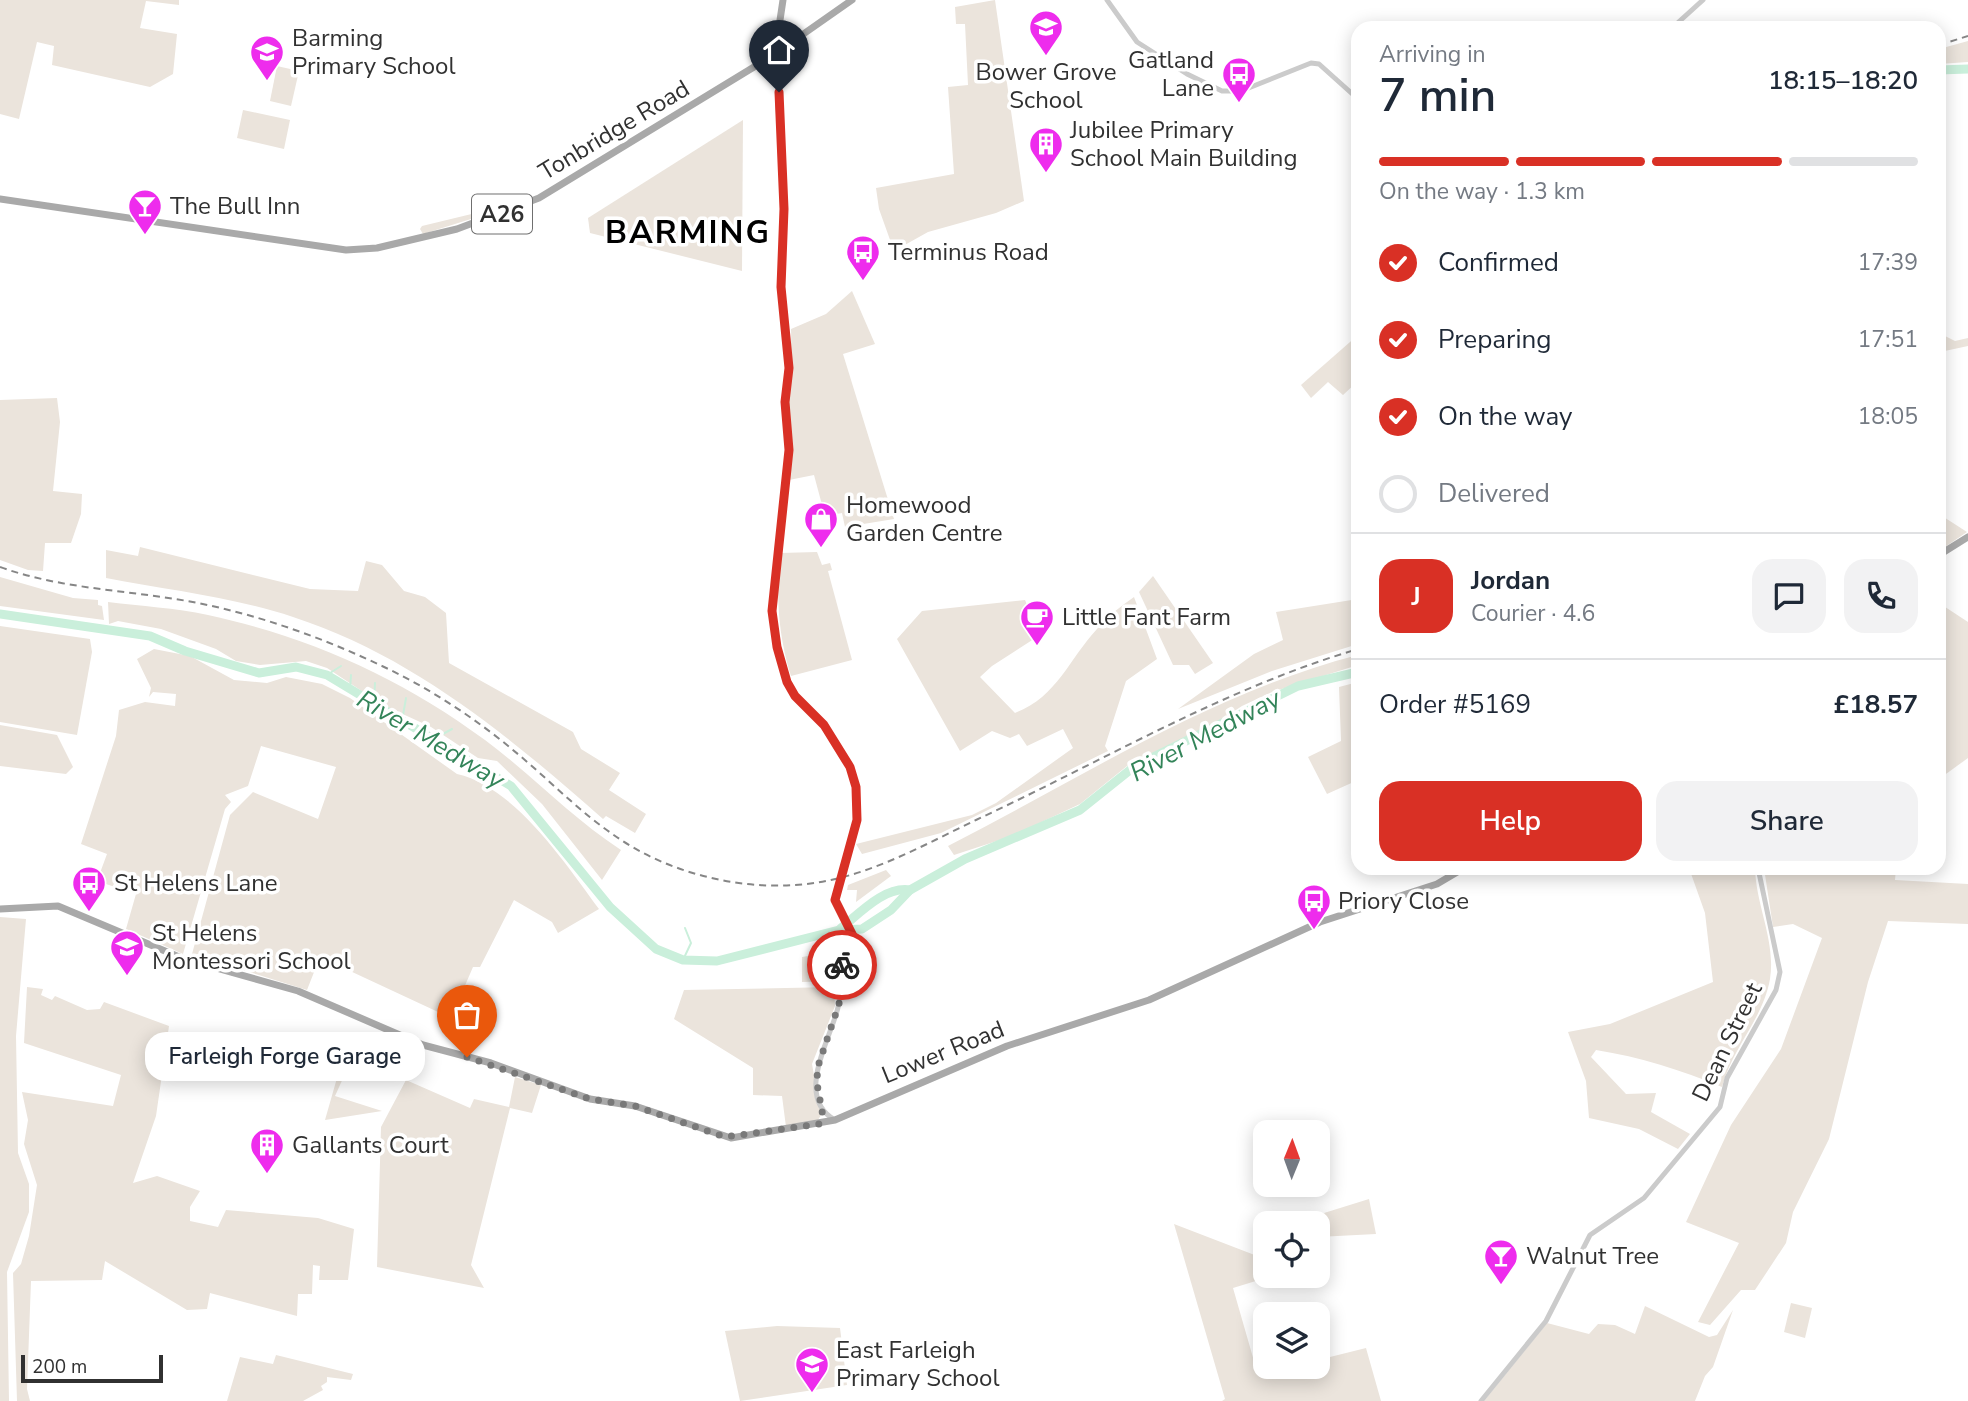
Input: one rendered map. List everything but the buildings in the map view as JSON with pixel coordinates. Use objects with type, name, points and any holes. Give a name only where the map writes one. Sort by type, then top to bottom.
[{"type":"main road","points":[[781,48],[780,20],[783,0]]},
{"type":"main road","name":"Tonbridge Road","points":[[0,200],[300,246],[346,250],[377,248],[457,229],[539,198],[781,48],[852,0]]},
{"type":"main road","points":[[1946,551],[1968,537]]},
{"type":"main road","name":"Lower Road","points":[[0,909],[34,909],[52,905],[64,908],[184,959],[298,991],[423,1045],[491,1063],[590,1099],[642,1108],[725,1137],[835,1120],[1007,1046],[1149,1000],[1320,922],[1437,884],[1452,875]]},
{"type":"street","points":[[1107,0],[1137,42],[1187,74],[1222,91],[1241,91],[1311,62],[1319,64],[1351,93]]},
{"type":"street","points":[[1680,21],[1703,0]]},
{"type":"street","points":[[781,48],[778,106],[784,209],[781,287],[789,368],[785,402],[789,450],[772,611],[777,647],[787,682],[795,696],[824,725],[850,767],[856,787],[857,820],[835,900],[854,943],[842,966],[839,1004],[818,1060],[816,1078],[823,1109],[819,1124]]},
{"type":"street","name":"Dean Street","points":[[1481,1401],[1546,1321],[1590,1235],[1644,1198],[1720,1107],[1727,1078],[1776,990],[1780,972],[1759,875]]},
{"type":"street","points":[[823,1109],[835,1120]]},
{"type":"shaded area","points":[[0,0],[179,0],[179,5],[146,1],[140,28],[177,34],[173,74],[150,87],[52,65],[54,46],[37,42],[19,119],[0,114]]},
{"type":"shaded area","points":[[995,0],[1024,201],[996,213],[928,232],[894,251],[879,209],[876,188],[954,174],[948,87],[968,85],[965,24],[956,24],[955,7]]},
{"type":"shaded area","points":[[1968,41],[1968,62],[1946,64],[1946,47]]},
{"type":"shaded area","points":[[277,66],[299,71],[291,106],[270,101]]},
{"type":"shaded area","points":[[243,110],[290,120],[284,149],[237,138]]},
{"type":"shaded area","points":[[743,120],[742,271],[590,233],[588,218]]},
{"type":"shaded area","points":[[484,211],[487,214],[423,234],[420,229],[422,226]]},
{"type":"shaded area","points":[[852,291],[875,344],[843,354],[894,519],[845,527],[842,513],[825,516],[814,475],[789,480],[789,388],[791,329],[826,314]]},
{"type":"shaded area","points":[[1946,336],[1955,341],[1968,338],[1968,346],[1946,351]]},
{"type":"shaded area","points":[[1351,341],[1351,388],[1343,395],[1328,382],[1311,398],[1301,385]]},
{"type":"shaded area","points":[[57,398],[60,422],[53,491],[82,494],[81,514],[71,543],[45,543],[43,571],[28,570],[0,560],[0,400]]},
{"type":"shaded area","points":[[1946,518],[1967,532],[1946,546]]},
{"type":"shaded area","points":[[140,547],[310,589],[358,591],[366,561],[382,565],[404,591],[425,597],[446,613],[449,663],[573,732],[581,749],[620,773],[609,790],[646,814],[635,833],[606,816],[603,819],[532,758],[458,702],[379,653],[337,634],[293,617],[247,604],[106,578],[106,550],[138,556]]},
{"type":"shaded area","points":[[817,552],[822,565],[830,563],[832,570],[828,571],[852,660],[791,676],[779,615],[780,553]]},
{"type":"shaded area","points":[[1153,576],[1213,663],[1195,674],[1189,665],[1173,665],[1139,592]]},
{"type":"shaded area","points":[[0,577],[73,598],[98,600],[98,605],[102,606],[104,620],[0,606]]},
{"type":"shaded area","points":[[1134,597],[1157,659],[1126,681],[1105,746],[1108,751],[941,833],[862,854],[856,844],[972,815],[996,803],[1073,748],[1063,729],[1027,746],[1019,734],[1010,738],[992,731],[960,751],[897,639],[922,611],[1025,600],[1040,635],[992,666],[980,677],[1015,713],[1042,697],[1101,624]]},
{"type":"shaded area","points":[[1351,600],[1351,646],[1272,671],[1178,709],[1254,654],[1283,640],[1276,612]]},
{"type":"shaded area","points":[[108,602],[183,611],[246,624],[353,662],[421,697],[485,740],[621,850],[602,880],[542,804],[497,761],[478,758],[431,727],[383,705],[327,668],[306,661],[260,665],[236,661],[216,649],[161,629],[118,621],[109,624]]},
{"type":"shaded area","points":[[1946,608],[1968,622],[1968,758],[1946,774]]},
{"type":"shaded area","points":[[0,626],[90,639],[92,652],[77,735],[0,722]]},
{"type":"shaded area","points":[[154,649],[190,656],[234,680],[267,683],[286,677],[322,684],[350,698],[457,774],[499,794],[518,810],[554,849],[599,909],[558,933],[552,922],[514,900],[480,967],[473,967],[451,1018],[320,957],[307,990],[192,954],[230,815],[253,792],[318,819],[336,767],[261,746],[248,786],[225,795],[231,802],[225,809],[183,954],[126,929],[136,894],[97,881],[107,854],[81,844],[116,736],[119,710],[145,702],[175,706],[176,694],[153,692],[149,697],[151,688],[137,659]]},
{"type":"shaded area","points":[[1351,657],[1351,667],[1272,692],[1242,706],[1195,737],[1127,766],[1080,804],[1012,836],[954,855],[948,846],[1148,739],[1251,691]]},
{"type":"shaded area","points":[[1351,684],[1351,783],[1327,794],[1308,757],[1341,741],[1339,687]]},
{"type":"shaded area","points":[[0,725],[57,735],[73,767],[66,774],[0,766]]},
{"type":"shaded area","points":[[886,870],[891,876],[856,902],[857,890],[847,890],[848,885]]},
{"type":"shaded area","points":[[1691,875],[1756,875],[1770,951],[1770,979],[1761,1007],[1733,1059],[1722,1087],[1628,1056],[1596,1050],[1591,1057],[1626,1094],[1656,1093],[1651,1112],[1690,1134],[1678,1149],[1639,1129],[1589,1118],[1586,1081],[1568,1032],[1610,1024],[1713,982],[1705,913]]},
{"type":"shaded area","points":[[1765,875],[1895,875],[1895,880],[1968,884],[1968,924],[1888,921],[1868,982],[1829,1139],[1793,1212],[1786,1243],[1755,1290],[1741,1290],[1710,1325],[1698,1322],[1739,1243],[1686,1222],[1731,1125],[1781,1049],[1822,938],[1793,924],[1773,927]]},
{"type":"shaded area","points":[[0,917],[26,919],[16,1036],[18,1153],[29,1184],[29,1212],[7,1272],[9,1401],[0,1401]]},
{"type":"shaded area","points":[[826,953],[838,965],[838,981],[802,982],[802,957]]},
{"type":"shaded area","points":[[27,987],[43,989],[41,995],[52,1000],[55,996],[87,1010],[100,1009],[104,1002],[169,1026],[156,1116],[133,1183],[157,1176],[200,1191],[190,1207],[190,1221],[218,1227],[226,1210],[318,1218],[354,1229],[348,1280],[319,1280],[320,1266],[313,1265],[312,1294],[298,1294],[297,1316],[210,1293],[207,1309],[187,1310],[105,1261],[102,1280],[31,1281],[27,1389],[30,1401],[17,1401],[13,1273],[21,1264],[29,1236],[37,1185],[24,1144],[28,1120],[22,1092],[113,1106],[121,1075],[24,1043]]},
{"type":"shaded area","points":[[834,987],[835,1006],[812,1064],[821,1115],[818,1120],[786,1127],[782,1096],[753,1095],[753,1068],[674,1019],[684,990]]},
{"type":"shaded area","points":[[354,1054],[335,1096],[382,1111],[325,1120],[341,1064]]},
{"type":"shaded area","points":[[515,1077],[541,1085],[532,1113],[510,1108],[471,1265],[484,1288],[377,1267],[381,1127],[406,1080],[470,1108],[474,1099],[509,1107]]},
{"type":"shaded area","points":[[1369,1199],[1376,1234],[1330,1236],[1330,1211]]},
{"type":"shaded area","points":[[1174,1224],[1253,1254],[1253,1282],[1233,1288],[1253,1358],[1253,1379],[1330,1379],[1330,1357],[1366,1348],[1381,1401],[1222,1401],[1225,1399]]},
{"type":"shaded area","points":[[1791,1303],[1812,1308],[1805,1338],[1784,1332]]},
{"type":"shaded area","points":[[1645,1306],[1709,1337],[1717,1335],[1733,1310],[1713,1367],[1705,1376],[1695,1401],[1484,1401],[1547,1323],[1589,1334],[1598,1324],[1615,1325],[1635,1334]]},
{"type":"shaded area","points":[[777,1326],[840,1328],[847,1385],[740,1401],[725,1331]]},
{"type":"shaded area","points":[[276,1355],[353,1374],[351,1380],[327,1377],[327,1382],[321,1386],[323,1390],[303,1401],[227,1401],[240,1357],[273,1364]]},
{"type":"waterway","name":"River Medway","points":[[1946,70],[1968,69]]},
{"type":"waterway","name":"River Medway","points":[[0,614],[150,636],[185,651],[259,673],[296,667],[327,675],[511,786],[610,907],[656,949],[683,960],[717,961],[839,930],[862,929],[891,910],[910,890],[965,859],[1080,810],[1135,766],[1298,686],[1351,674]]},
{"type":"waterway","points":[[327,675],[341,666]]},
{"type":"waterway","points":[[350,690],[351,675]]},
{"type":"waterway","points":[[374,704],[375,683]]},
{"type":"waterway","points":[[402,721],[406,698]]},
{"type":"waterway","points":[[432,740],[452,729]]},
{"type":"waterway","name":"River Medway","points":[[840,929],[881,897],[891,892],[910,890]]},
{"type":"waterway","points":[[683,960],[691,943],[685,928]]},
{"type":"railway","points":[[1946,43],[1968,36]]},
{"type":"railway","points":[[0,567],[49,580],[222,608],[269,621],[337,646],[400,675],[471,718],[519,755],[587,815],[635,848],[660,861],[716,879],[774,886],[831,880],[887,862],[1211,705],[1308,665],[1351,651]]},
{"type":"way so far","points":[[467,1057],[590,1099],[635,1106],[725,1137],[778,1132],[819,1124],[823,1109],[816,1078],[818,1060],[839,1004],[842,965]]},
{"type":"place","name":"Bower Grove School","points":[[1046,57]]},
{"type":"place","name":"Barming Primary School","points":[[267,82]]},
{"type":"place","name":"Gatland Lane","points":[[1239,104]]},
{"type":"place","name":"Jubilee Primary School Main Building","points":[[1046,174]]},
{"type":"place","name":"The Bull Inn","points":[[145,236]]},
{"type":"place","name":"Terminus Road","points":[[863,282]]},
{"type":"place","name":"Homewood Garden Centre","points":[[821,549]]},
{"type":"place","name":"Little Fant Farm","points":[[1037,647]]},
{"type":"place","name":"St Helens Lane","points":[[89,913]]},
{"type":"place","name":"Priory Close","points":[[1314,931]]},
{"type":"place","name":"St Helens Montessori School","points":[[127,977]]},
{"type":"place","name":"Farleigh Forge Garage","points":[[467,1057]]},
{"type":"place","name":"Gallants Court","points":[[267,1175]]},
{"type":"place","name":"Walnut Tree","points":[[1501,1286]]},
{"type":"place","name":"East Farleigh Primary School","points":[[812,1394]]},
{"type":"district","name":"BARMING","points":[[688,232]]},
{"type":"route","points":[[779,92],[784,209],[781,287],[789,368],[785,402],[789,450],[772,611],[777,647],[787,682],[795,696],[824,725],[854,776],[857,820],[835,900],[855,940],[842,965]]}]
